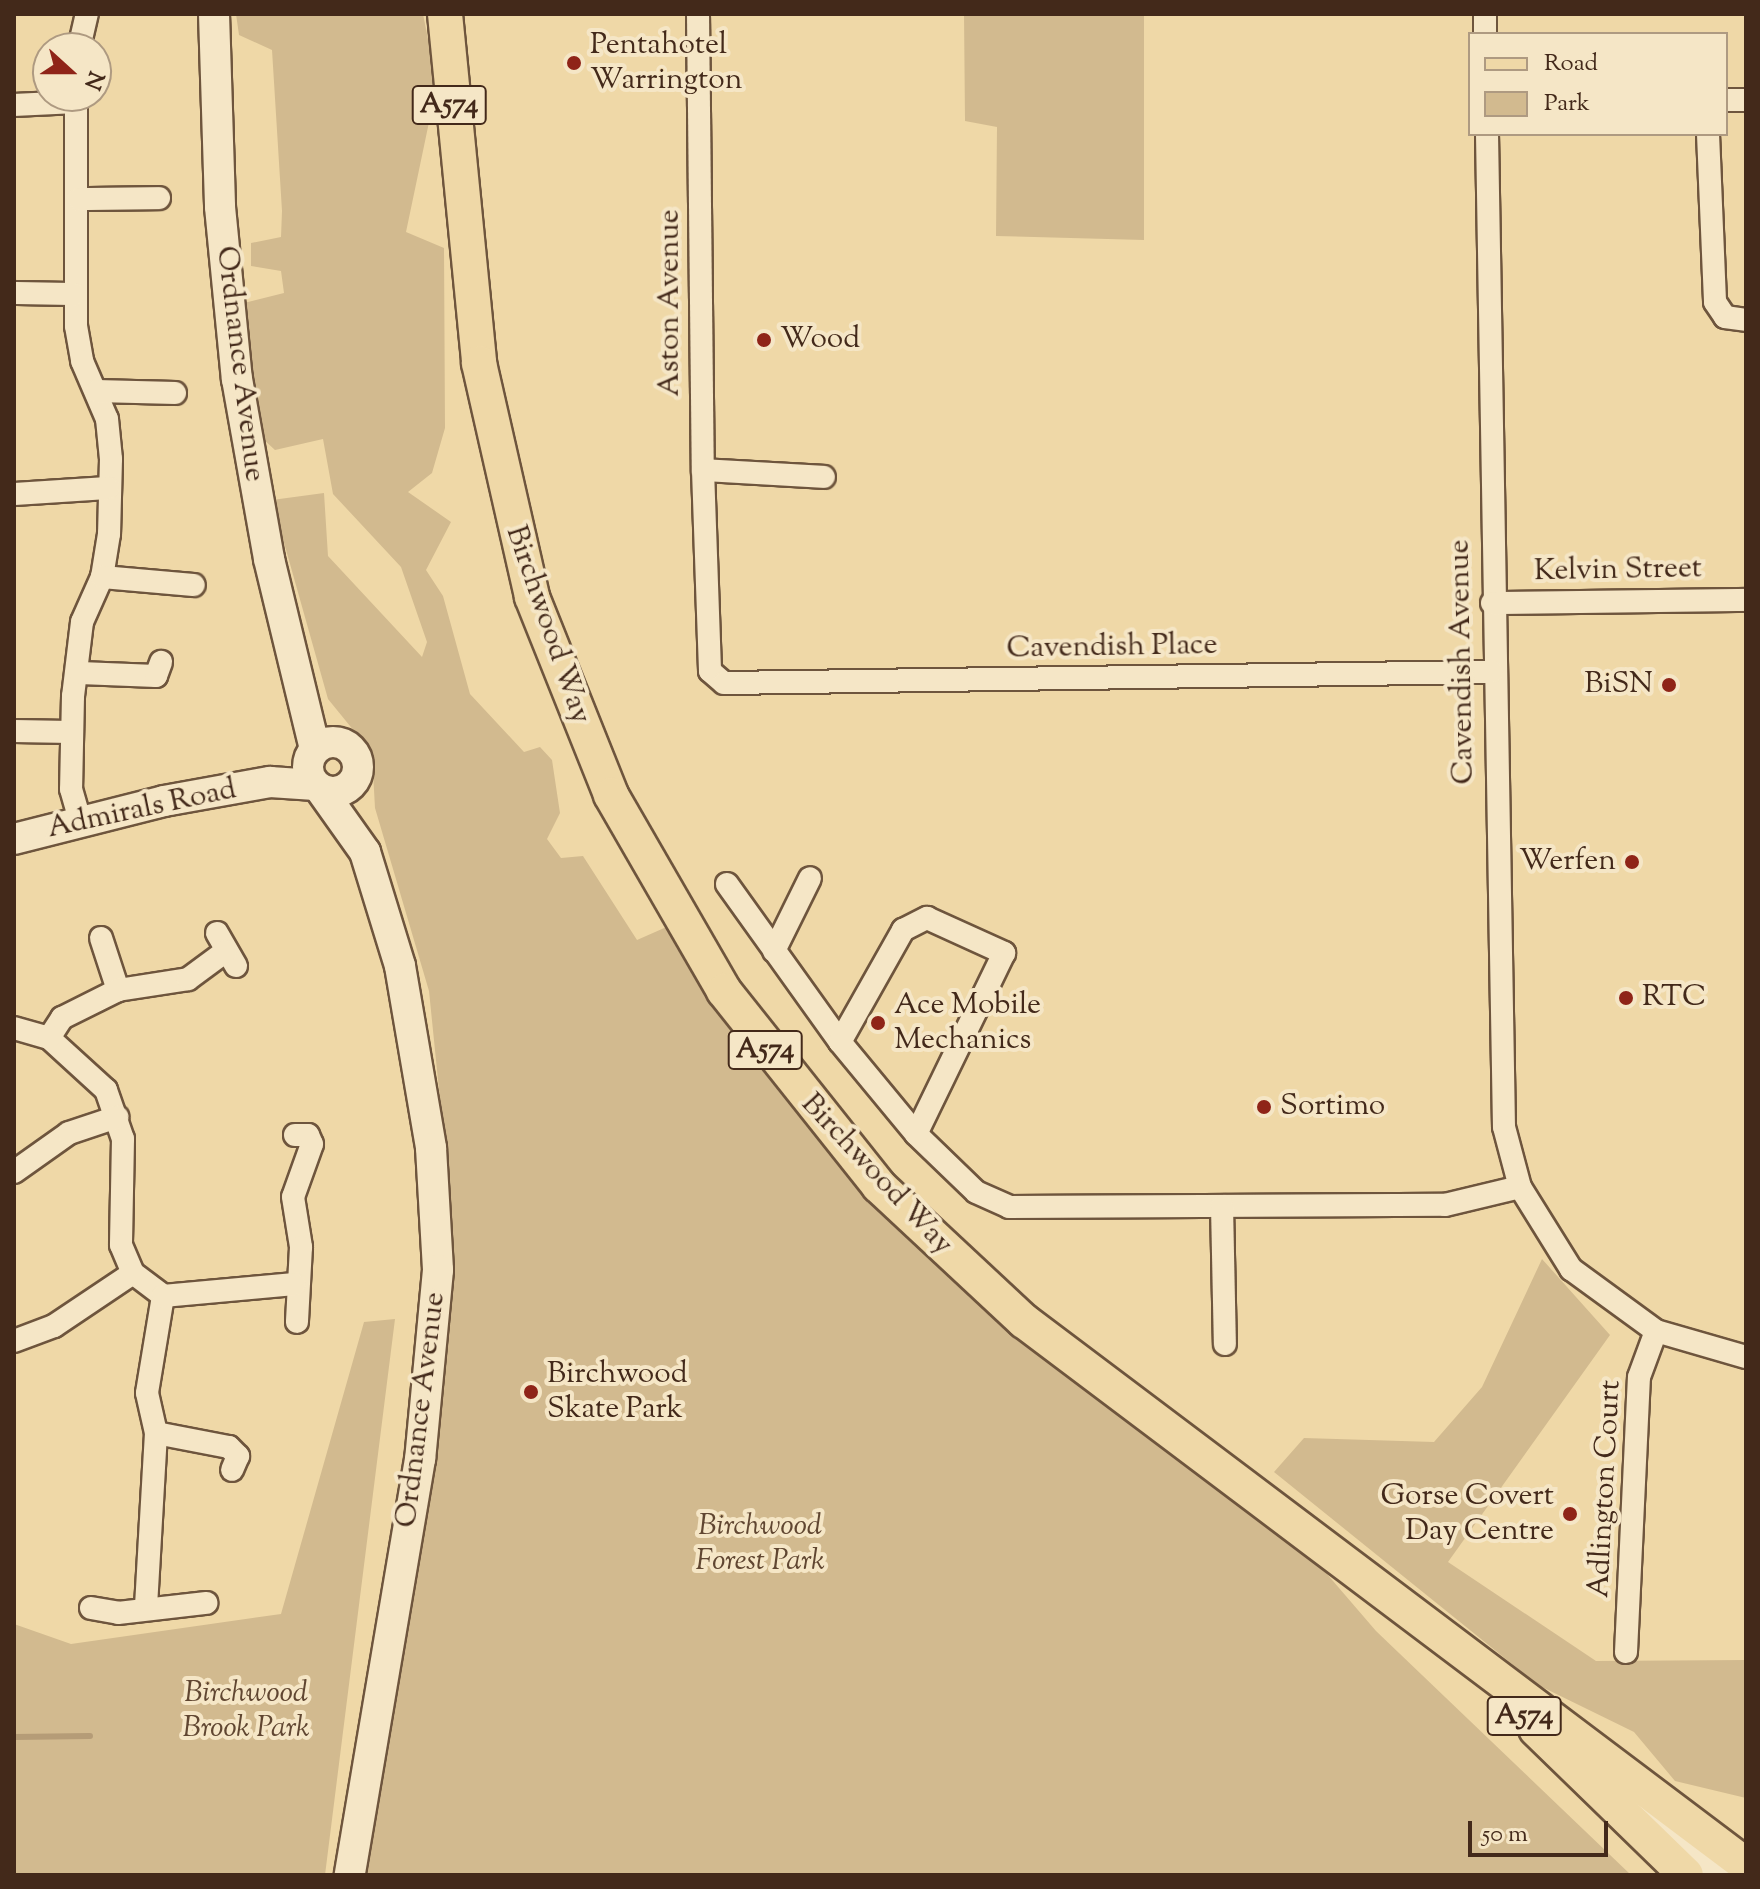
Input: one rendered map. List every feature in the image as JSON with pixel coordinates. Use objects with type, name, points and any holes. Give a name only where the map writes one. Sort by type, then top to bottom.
[{"type":"main road","name":"Birchwood Way","points":[[445,14],[462,196],[489,424],[532,597],[611,795],[724,991],[827,1127],[962,1267],[1119,1397],[1746,1865]]},
{"type":"main road","name":"Birchwood Way","points":[[462,196],[468,14]]},
{"type":"main road","name":"Birchwood Way","points":[[1458,1648],[1686,1875]]},
{"type":"street","name":"Ordnance Avenue","points":[[214,14],[220,207],[237,379],[269,559],[311,707],[332,754],[365,852],[417,1035],[438,1270],[420,1459],[350,1875]]},
{"type":"street","name":"Aston Avenue","points":[[698,14],[703,470],[710,671],[733,684]]},
{"type":"street","points":[[76,112],[79,199],[74,294],[82,361],[107,419],[108,488],[102,577],[82,622],[80,673],[71,732],[71,789],[80,820]]},
{"type":"street","name":"Cavendish Avenue","points":[[1487,136],[1499,1081],[1520,1187]]},
{"type":"street","points":[[1708,136],[1715,302],[1725,317],[1746,320]]},
{"type":"street","points":[[79,199],[159,198]]},
{"type":"street","points":[[14,293],[74,294]]},
{"type":"street","points":[[97,391],[175,393]]},
{"type":"street","points":[[703,470],[824,477]]},
{"type":"street","points":[[14,494],[108,488]]},
{"type":"street","points":[[102,577],[194,585]]},
{"type":"street","name":"Kelvin Street","points":[[1492,603],[1746,600]]},
{"type":"street","points":[[80,673],[156,676],[161,662]]},
{"type":"street","name":"Cavendish Place","points":[[733,684],[1492,672]]},
{"type":"street","points":[[14,731],[71,732]]},
{"type":"street","points":[[332,754],[345,789],[318,787],[332,754]]},
{"type":"street","name":"Admirals Road","points":[[14,839],[80,820],[270,782],[332,754]]},
{"type":"street","name":"Admirals Road","points":[[270,782],[318,787]]},
{"type":"street","name":"Ordnance Avenue","points":[[318,787],[365,852]]},
{"type":"street","points":[[774,951],[810,878]]},
{"type":"street","points":[[727,884],[840,1042],[916,1134],[976,1192],[1025,1211],[1454,1204],[1520,1187],[1571,1269],[1656,1331],[1746,1357]]},
{"type":"street","points":[[840,1042],[903,930],[927,918],[1004,953],[916,1134]]},
{"type":"street","points":[[101,938],[118,990]]},
{"type":"street","points":[[49,1038],[62,1018],[118,990],[188,979],[226,950]]},
{"type":"street","points":[[14,1028],[49,1038],[92,1071],[117,1117],[121,1245],[133,1273],[163,1296],[294,1284]]},
{"type":"street","points":[[14,1172],[69,1133],[117,1117]]},
{"type":"street","points":[[295,1135],[308,1135],[312,1144],[293,1197],[301,1247],[294,1284],[297,1322]]},
{"type":"street","points":[[1222,1206],[1225,1344]]},
{"type":"street","points":[[14,1341],[54,1326],[133,1273]]},
{"type":"street","points":[[146,1605],[156,1433],[147,1393],[163,1296]]},
{"type":"street","name":"Adlington Court","points":[[1626,1652],[1639,1377],[1656,1331]]},
{"type":"street","points":[[156,1433],[229,1447],[238,1456],[232,1470]]},
{"type":"street","points":[[91,1608],[118,1613],[146,1605],[206,1603]]},
{"type":"street","name":"A574","points":[[1596,1755],[1616,1783],[1724,1875]]},
{"type":"green space","name":"Birchwood Forest Park","points":[[236,14],[423,14],[437,84],[406,232],[444,248],[445,428],[432,473],[408,492],[451,522],[426,570],[443,596],[470,694],[524,752],[540,747],[552,760],[560,813],[547,839],[561,858],[583,856],[637,940],[671,925],[858,1175],[1296,1538],[1376,1631],[1631,1875],[367,1875],[444,1391],[452,1218],[429,991],[375,808],[372,753],[328,699],[272,500],[324,493],[328,556],[422,657],[427,642],[401,567],[333,494],[323,439],[275,450],[262,438],[244,303],[284,293],[281,271],[251,266],[251,243],[281,237],[282,211],[272,50],[239,35]]},
{"type":"green space","points":[[964,14],[1144,14],[1144,240],[996,236],[997,127],[965,121]]},
{"type":"green space","points":[[1542,1259],[1610,1335],[1448,1562],[1596,1661],[1746,1660],[1746,1798],[1675,1781],[1634,1732],[1538,1685],[1274,1472],[1304,1438],[1434,1442],[1482,1387]]},
{"type":"green space","name":"Birchwood Brook Park","points":[[395,1319],[325,1875],[14,1875],[14,1624],[71,1644],[281,1614],[364,1322]]},
{"type":"waterway","points":[[14,1737],[90,1736]]},
{"type":"place","name":"Pentahotel Warrington","points":[[574,63]]},
{"type":"place","name":"Wood","points":[[764,340]]},
{"type":"place","name":"BiSN","points":[[1669,685]]},
{"type":"place","name":"Werfen","points":[[1632,862]]},
{"type":"place","name":"RTC","points":[[1626,998]]},
{"type":"place","name":"Ace Mobile Mechanics","points":[[878,1023]]},
{"type":"place","name":"Sortimo","points":[[1264,1107]]},
{"type":"place","name":"Birchwood Skate Park","points":[[531,1392]]},
{"type":"place","name":"Gorse Covert Day Centre","points":[[1570,1514]]}]
